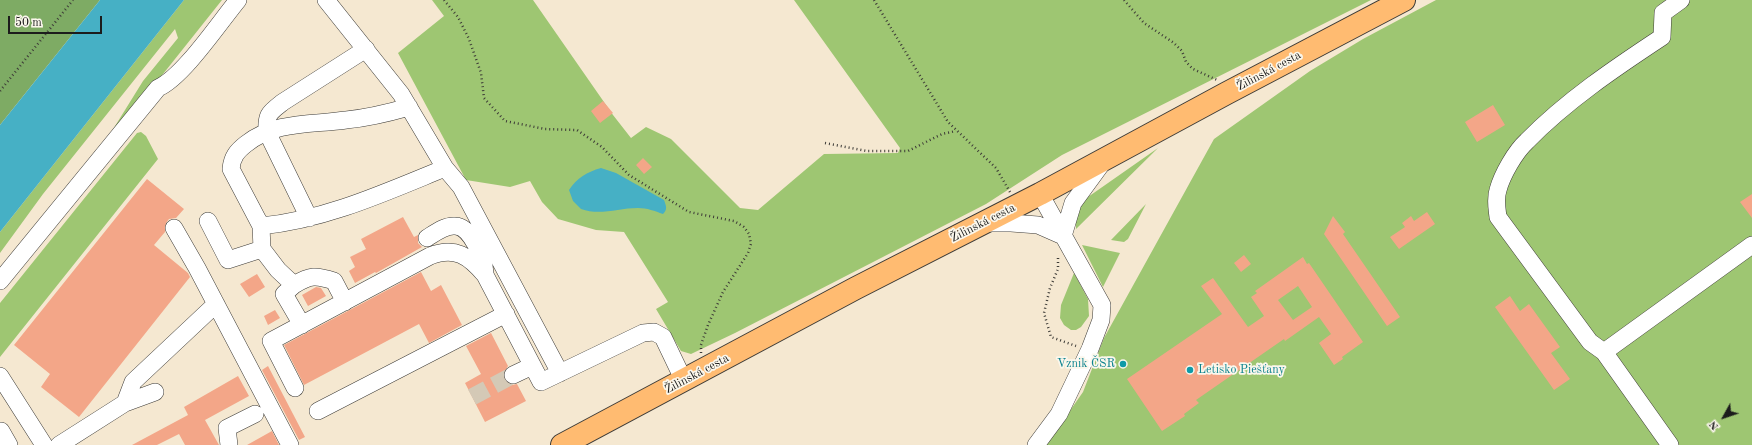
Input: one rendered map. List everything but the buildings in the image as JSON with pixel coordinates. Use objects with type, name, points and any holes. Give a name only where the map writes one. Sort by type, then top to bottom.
[{"type":"main road","name":"Žilinská cesta","points":[[562,445],[707,369],[856,288],[1018,206],[1227,93],[1404,0]]},
{"type":"lane","points":[[0,281],[158,88],[166,84],[181,71],[238,0]]},
{"type":"lane","points":[[326,0],[401,94],[445,168],[461,187],[560,373]]},
{"type":"lane","points":[[1670,445],[1604,352],[1590,342],[1498,217],[1496,203],[1497,191],[1506,170],[1526,142],[1564,108],[1628,60],[1662,37],[1663,13],[1681,0]]},
{"type":"lane","points":[[309,218],[267,132],[266,119],[277,106],[366,49]]},
{"type":"lane","points":[[294,285],[278,270],[262,249],[261,226],[231,169],[232,159],[238,151],[255,137],[280,126],[345,120],[379,115],[409,107]]},
{"type":"lane","points":[[1063,236],[1073,203],[1104,160]]},
{"type":"lane","points":[[261,226],[284,224],[332,212],[445,168]]},
{"type":"lane","points":[[1036,445],[1059,414],[1090,349],[1101,320],[1102,305],[1040,194]]},
{"type":"lane","points":[[208,221],[228,260],[262,249]]},
{"type":"lane","points":[[984,223],[1038,225],[1063,236]]},
{"type":"lane","points":[[427,238],[452,226],[463,228],[469,234],[477,248],[484,264],[485,275]]},
{"type":"lane","points":[[174,228],[216,304],[290,445]]},
{"type":"lane","points":[[1604,352],[1752,245]]},
{"type":"lane","points":[[295,388],[271,341],[430,256],[445,251],[453,252],[469,259],[475,263],[485,275],[541,382],[643,333],[654,332],[663,337],[684,381]]},
{"type":"lane","points":[[302,325],[284,294],[294,285],[307,277],[321,277],[334,281],[345,302]]},
{"type":"lane","points":[[125,403],[133,382],[216,304]]},
{"type":"lane","points":[[318,411],[506,314]]},
{"type":"lane","points":[[513,375],[532,366]]},
{"type":"lane","points":[[0,376],[44,445]]},
{"type":"lane","points":[[59,445],[125,403],[155,392]]},
{"type":"lane","points":[[229,445],[227,428],[255,414]]},
{"type":"lane","points":[[0,431],[9,445]]},
{"type":"path","points":[[0,91],[73,0]]},
{"type":"path","points":[[444,0],[458,17],[469,39],[481,73],[484,98],[505,121],[545,129],[577,130],[602,147],[629,175],[689,212],[734,221],[744,227],[749,234],[751,244],[748,253],[723,292],[708,325],[701,345],[700,351],[707,369]]},
{"type":"path","points":[[874,0],[945,118],[956,131],[996,168],[1018,206]]},
{"type":"path","points":[[1124,0],[1144,23],[1174,43],[1182,51],[1189,65],[1193,69],[1217,80],[1227,93]]},
{"type":"path","points":[[825,143],[868,150],[908,151],[942,134],[956,131]]},
{"type":"path","points":[[1058,254],[1058,269],[1050,288],[1044,312],[1051,337],[1069,345],[1090,349]]},
{"type":"green space","points":[[0,0],[100,0],[0,125]]},
{"type":"green space","points":[[184,0],[222,0],[120,128],[107,139],[143,81],[178,38],[175,29],[43,194],[0,253],[0,232]]},
{"type":"green space","points":[[432,0],[533,0],[613,115],[631,138],[646,127],[671,139],[740,208],[758,210],[824,154],[898,153],[900,148],[794,0],[1371,0],[1062,155],[986,204],[735,333],[691,354],[681,351],[656,309],[668,302],[624,232],[596,230],[558,219],[542,202],[530,181],[510,187],[466,180],[398,53],[444,16]]},
{"type":"green space","points":[[1436,0],[1752,0],[1752,445],[1046,445],[1083,392],[1104,338],[1214,139],[1310,71],[1363,39]]},
{"type":"green space","points":[[141,132],[146,136],[158,159],[0,357],[0,303],[137,133]]},
{"type":"green space","points":[[1158,148],[1076,229],[1078,212],[1088,197]]},
{"type":"green space","points":[[1146,204],[1128,239],[1124,242],[1111,240]]},
{"type":"green space","points":[[1082,245],[1120,253],[1103,287]]},
{"type":"green space","points":[[1074,273],[1088,299],[1089,316],[1081,327],[1076,330],[1071,330],[1064,325],[1060,318],[1061,305]]},
{"type":"water","points":[[100,0],[184,0],[0,232],[0,125]]},
{"type":"water","points":[[601,168],[616,173],[664,200],[666,211],[663,214],[648,209],[638,208],[602,212],[581,209],[573,201],[569,190],[575,182],[583,176],[591,171]]},
{"type":"tunnel","points":[[472,397],[513,375]]},
{"type":"place","name":"Vznik ČSR","points":[[1123,364]]},
{"type":"place","name":"Letisko Piešťany","points":[[1190,370]]}]
